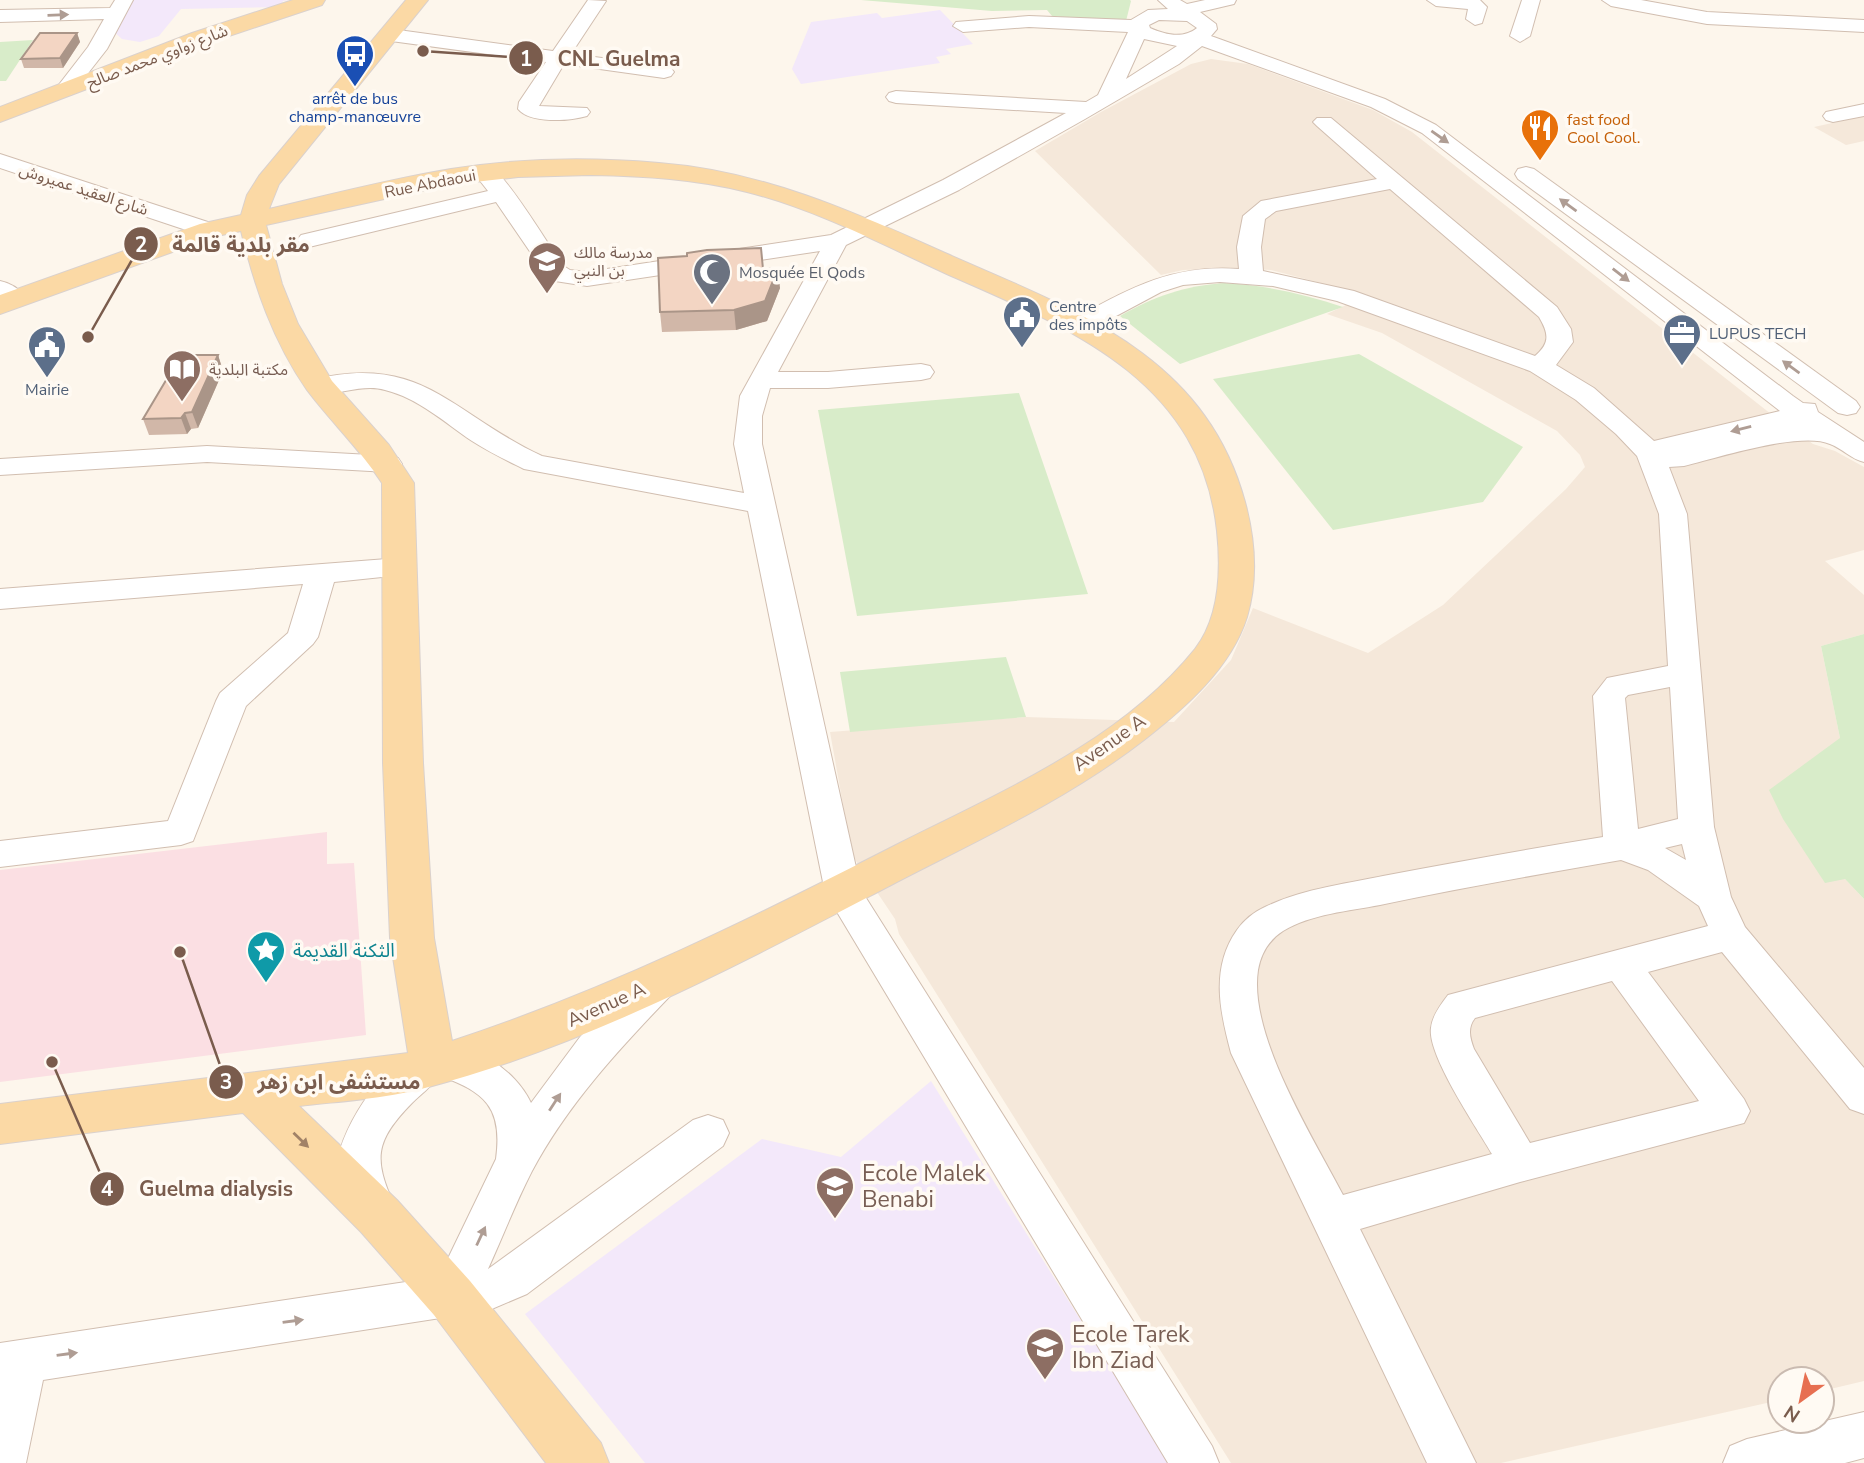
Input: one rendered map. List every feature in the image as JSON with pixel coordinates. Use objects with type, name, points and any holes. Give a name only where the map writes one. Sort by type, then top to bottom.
[{"type":"main road","name":"شارع زواوي محمد صالح","points":[[0,115],[200,38],[314,0]]},
{"type":"main road","points":[[418,0],[268,181],[260,195],[252,221],[268,284],[282,324],[320,386],[388,464],[398,483],[403,763],[412,938],[433,1066]]},
{"type":"main road","name":"Rue Abdaoui","points":[[5,297],[209,230],[448,177],[484,172],[602,169],[727,179],[791,197],[853,234]]},
{"type":"main road","name":"Avenue A","points":[[0,1124],[433,1066],[524,1039],[615,1002],[843,892],[1034,792],[1101,750],[1148,715],[1211,655],[1229,618],[1238,579],[1236,532],[1228,495],[1212,455],[1190,419],[1161,382],[1119,347],[1081,325],[853,234]]},
{"type":"main road","points":[[253,1092],[379,1216],[452,1298],[581,1463]]},
{"type":"street","points":[[963,26],[1004,21],[1166,13],[1227,0]]},
{"type":"street","points":[[1436,0],[1474,5],[1478,7],[1475,19]]},
{"type":"street","points":[[1520,36],[1531,0]]},
{"type":"street","points":[[1612,0],[1720,20],[1864,26]]},
{"type":"street","points":[[580,112],[535,112],[528,109],[529,102],[597,1]]},
{"type":"street","points":[[0,16],[120,6]]},
{"type":"street","points":[[64,91],[97,49],[120,6]]},
{"type":"street","points":[[484,172],[554,270],[564,276],[587,279],[853,234],[951,186],[1098,103],[1195,42],[1202,33],[1201,20],[1179,9]]},
{"type":"street","points":[[1141,15],[1149,35],[1159,38],[1202,33],[1404,96],[1442,115],[1485,144]]},
{"type":"street","points":[[1098,103],[1141,15]]},
{"type":"street","points":[[1202,33],[1262,60],[1378,103],[1429,129],[1842,419]]},
{"type":"street","points":[[391,35],[664,72]]},
{"type":"street","points":[[97,49],[102,58],[116,64],[142,62]]},
{"type":"street","points":[[1144,75],[1202,54],[1262,60]]},
{"type":"street","points":[[896,97],[1098,103]]},
{"type":"street","points":[[1833,116],[1864,110]]},
{"type":"street","points":[[1324,122],[1548,312],[1559,327],[1562,339],[1559,350],[1539,366]]},
{"type":"street","points":[[1507,160],[1842,419]]},
{"type":"street","name":"شارع العقيد عميروش","points":[[0,161],[209,230]]},
{"type":"street","points":[[1251,275],[1249,247],[1254,216],[1269,206],[1394,182]]},
{"type":"street","points":[[309,240],[502,194]]},
{"type":"street","points":[[853,234],[761,380],[753,396],[749,415],[748,444],[843,892],[1195,1463]]},
{"type":"street","points":[[1081,325],[1152,287],[1181,278],[1251,275],[1345,296],[1539,366],[1585,394],[1626,428],[1669,452],[1785,433],[1842,419]]},
{"type":"street","points":[[761,380],[828,380],[921,372]]},
{"type":"street","points":[[320,386],[345,379],[368,378],[389,382],[444,407],[502,448],[534,463],[760,505]]},
{"type":"street","points":[[1669,452],[1693,441],[1842,419]]},
{"type":"street","points":[[1669,452],[1666,489],[1675,534],[1696,827],[1713,897],[1730,935],[1864,1097]]},
{"type":"street","points":[[0,467],[206,454],[388,464]]},
{"type":"street","points":[[0,599],[400,566]]},
{"type":"street","points":[[0,854],[181,832],[232,701],[302,637],[321,573]]},
{"type":"street","points":[[1622,847],[1609,696],[1618,686],[1686,673]]},
{"type":"street","points":[[1452,1463],[1251,1053],[1242,1023],[1238,994],[1240,963],[1247,946],[1261,928],[1281,915],[1305,906],[1458,875],[1622,847],[1696,827]]},
{"type":"street","points":[[1622,847],[1661,861],[1713,897]]},
{"type":"street","points":[[1520,1164],[1456,1055],[1448,1036],[1451,1018],[1462,1006],[1730,935]]},
{"type":"street","points":[[1331,1218],[1520,1164],[1730,1111],[1620,963]]},
{"type":"street","points":[[452,1298],[517,1159],[570,1079],[594,1049],[663,978]]},
{"type":"street","points":[[379,1216],[361,1182],[358,1162],[365,1134],[401,1088],[433,1066],[472,1068],[488,1076],[504,1091],[519,1122],[517,1159]]},
{"type":"street","points":[[2,1463],[12,1363],[452,1298],[487,1290],[511,1280],[708,1133]]},
{"type":"street","points":[[1747,1463],[1864,1435]]},
{"type":"shaded area","points":[[132,0],[290,0],[283,1],[281,7],[181,9],[159,36],[140,42],[122,39],[114,32]]},
{"type":"shaded area","points":[[940,10],[973,44],[946,49],[951,54],[936,57],[940,63],[801,84],[792,69],[811,22],[877,13],[882,18]]},
{"type":"shaded area","points":[[1211,59],[1248,64],[1373,110],[1412,132],[1771,414],[1813,444],[1835,451],[1864,467],[1864,550],[1825,561],[1864,595],[1864,634],[1821,646],[1840,738],[1845,879],[1864,899],[1864,1381],[1836,1388],[1836,1365],[1766,1365],[1766,1403],[1501,1463],[1231,1463],[899,934],[895,919],[852,855],[830,732],[1026,717],[1174,722],[1231,660],[1253,608],[1368,653],[1443,605],[1566,489],[1585,467],[1580,455],[1557,431],[1382,333],[1327,314],[1367,295],[1271,270],[1183,270],[1161,275],[1035,151],[1191,64]]},
{"type":"shaded area","points":[[1864,116],[1864,141],[1846,145],[1814,127]]},
{"type":"shaded area","points":[[327,832],[327,864],[354,863],[366,1035],[0,1082],[0,870]]},
{"type":"shaded area","name":"Ecole Malek Benabi","points":[[931,1081],[1170,1463],[645,1463],[525,1314],[762,1139],[841,1157]]},
{"type":"green space","points":[[861,0],[1131,1],[1125,25],[1052,16],[1047,10],[992,11]]},
{"type":"green space","points":[[33,40],[6,81],[0,81],[0,42]]},
{"type":"green space","points":[[1224,283],[1284,291],[1343,307],[1180,364],[1120,316],[1170,293]]},
{"type":"green space","points":[[1359,354],[1523,447],[1483,502],[1333,530],[1213,379]]},
{"type":"green space","points":[[1019,393],[1088,594],[857,616],[818,410]]},
{"type":"green space","points":[[1864,634],[1864,899],[1845,879],[1825,883],[1783,819],[1769,790],[1840,738],[1821,646]]},
{"type":"green space","points":[[1006,657],[1026,717],[850,732],[840,672]]},
{"type":"building","points":[[40,33],[77,33],[60,58],[21,59]]},
{"type":"building","name":"Mosquée El Qods","points":[[761,248],[763,269],[778,268],[765,301],[734,310],[660,312],[658,258],[687,256],[687,253],[707,250]]},
{"type":"building","points":[[181,355],[218,355],[192,412],[185,413],[181,418],[143,419]]},
{"type":"place","name":"CNL Guelma","points":[[423,51]]},
{"type":"place","name":"arrêt de bus champ-manœuvre","points":[[355,88]]},
{"type":"place","name":"fast food Cool Cool.","points":[[1540,162]]},
{"type":"place","name":"مدرسة مالك بن النبي","points":[[547,295]]},
{"type":"place","name":"Mosquée El Qods","points":[[712,306]]},
{"type":"place","name":"مقر بلدية قالمة","points":[[88,337]]},
{"type":"place","name":"Centre des impôts","points":[[1022,349]]},
{"type":"place","name":"LUPUS TECH","points":[[1682,367]]},
{"type":"place","name":"Mairie","points":[[47,379]]},
{"type":"place","name":"مكتبة البلدية","points":[[182,403]]},
{"type":"place","name":"مستشفى ابن زهر","points":[[180,952]]},
{"type":"place","name":"الثكنة القديمة","points":[[266,984]]},
{"type":"place","name":"Guelma dialysis","points":[[52,1062]]},
{"type":"place","name":"Ecole Malek Benabi","points":[[835,1220]]},
{"type":"place","name":"Ecole Tarek Ibn Ziad","points":[[1045,1381]]}]
